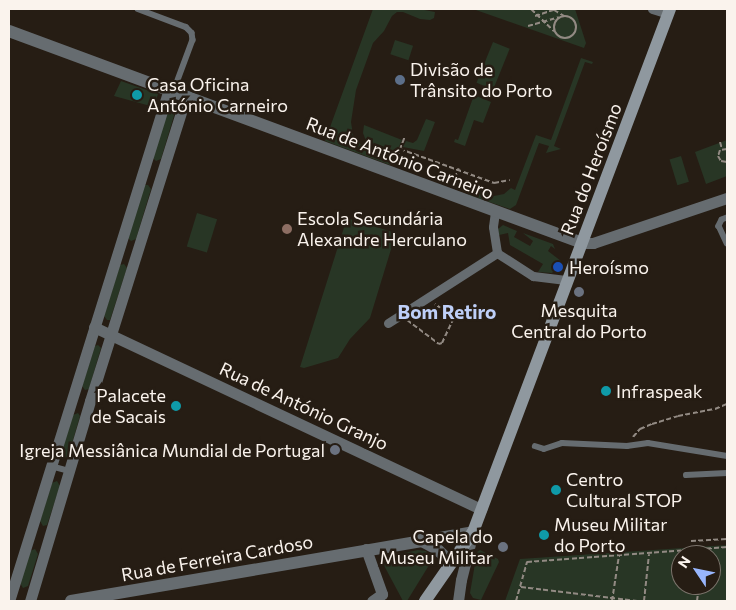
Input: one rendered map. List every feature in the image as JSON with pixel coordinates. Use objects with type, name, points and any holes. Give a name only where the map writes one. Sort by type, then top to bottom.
[{"type":"main road","name":"Rua do Heroísmo","points":[[425,601],[472,532],[512,439],[568,280],[669,12]]},
{"type":"street","points":[[652,9],[669,12]]},
{"type":"street","name":"Rua de António Carneiro","points":[[9,31],[582,243]]},
{"type":"street","points":[[9,601],[142,170],[171,90]]},
{"type":"street","points":[[30,601],[90,400],[186,96]]},
{"type":"street","points":[[142,170],[161,175]]},
{"type":"street","points":[[582,243],[593,243],[727,198]]},
{"type":"street","points":[[495,212],[493,227],[497,253],[533,276],[568,280]]},
{"type":"street","points":[[118,247],[137,253]]},
{"type":"street","points":[[388,323],[497,253]]},
{"type":"street","name":"Rua de António Granjo","points":[[94,327],[481,509]]},
{"type":"street","points":[[72,396],[90,400]]},
{"type":"street","points":[[460,600],[461,580],[472,532]]},
{"type":"street","name":"Rua de Ferreira Cardoso","points":[[73,601],[472,532]]},
{"type":"street","points":[[29,535],[48,540]]},
{"type":"street","points":[[420,540],[437,549],[445,557],[451,571],[461,580]]},
{"type":"street","points":[[366,549],[385,598],[372,601]]},
{"type":"lane","points":[[138,9],[186,27],[192,33],[192,40],[171,90]]},
{"type":"lane","points":[[727,218],[722,220],[719,226],[727,245]]},
{"type":"lane","points":[[535,446],[544,449],[562,443],[627,446],[648,443],[727,456]]},
{"type":"lane","points":[[51,466],[70,471]]},
{"type":"lane","points":[[686,475],[727,472]]},
{"type":"path","points":[[530,9],[537,16],[555,32],[563,38],[573,34],[576,27],[574,20],[554,10],[537,16]]},
{"type":"path","points":[[528,26],[542,20],[564,16]]},
{"type":"path","points":[[555,32],[554,24],[559,18]]},
{"type":"path","points":[[396,156],[405,136]]},
{"type":"path","points":[[720,142],[722,149],[718,156],[720,160],[726,162],[727,166]]},
{"type":"path","points":[[400,149],[458,168],[494,183],[510,180]]},
{"type":"path","points":[[722,149],[727,149]]},
{"type":"path","points":[[453,183],[458,168]]},
{"type":"path","points":[[402,315],[439,344],[442,343],[454,316],[426,297]]},
{"type":"path","points":[[627,446],[640,429],[678,416],[715,409],[727,404]]},
{"type":"path","points":[[691,541],[727,539]]},
{"type":"path","points":[[516,601],[528,562],[671,551]]},
{"type":"path","points":[[644,601],[650,553]]},
{"type":"path","points":[[613,600],[619,555]]},
{"type":"path","points":[[520,586],[613,600],[638,601]]},
{"type":"green space","points":[[373,9],[419,9],[435,12],[434,18],[430,20],[420,19],[403,12],[397,12],[392,16],[384,31],[373,43],[356,90],[351,122],[353,135],[363,147],[389,156],[390,165],[325,141]]},
{"type":"green space","points":[[473,9],[575,9],[586,43],[584,48]]},
{"type":"green space","points":[[395,40],[413,46],[408,60],[390,54]]},
{"type":"green space","points":[[493,42],[510,49],[493,90],[477,83]]},
{"type":"green space","points":[[581,58],[593,62],[592,64],[585,62],[554,146],[561,149],[546,153],[549,146],[539,143],[516,205],[510,209],[469,195],[467,189],[471,188],[494,196],[504,194],[511,188],[515,190],[536,135],[551,140]]},
{"type":"green space","points":[[121,81],[158,94],[154,107],[114,96]]},
{"type":"green space","points":[[474,95],[491,102],[483,123],[474,120],[465,146],[454,142],[455,139],[458,140]]},
{"type":"green space","points":[[169,105],[173,105],[176,109],[161,159],[156,161],[153,158]]},
{"type":"green space","points":[[426,119],[435,122],[424,151],[403,147],[406,141],[413,143],[417,140]]},
{"type":"green space","points":[[364,125],[402,140],[396,153],[366,141],[363,133]]},
{"type":"green space","points":[[727,140],[727,176],[706,184],[695,152]]},
{"type":"green space","points":[[681,156],[689,182],[677,185],[670,160]]},
{"type":"green space","points":[[144,185],[148,185],[151,189],[136,239],[131,241],[128,238]]},
{"type":"green space","points":[[197,213],[217,219],[207,253],[187,246]]},
{"type":"green space","points":[[347,218],[396,233],[370,318],[350,339],[338,358],[304,368],[300,367]]},
{"type":"green space","points":[[503,225],[517,231],[514,237],[530,246],[533,241],[523,233],[553,244],[555,249],[551,246],[548,251],[561,261],[552,273],[538,272],[543,264],[510,245],[508,233],[499,235],[498,229]]},
{"type":"green space","points":[[124,264],[127,268],[110,320],[107,320],[104,316],[120,265]]},
{"type":"green space","points":[[98,345],[101,348],[89,389],[85,390],[82,386],[95,346]]},
{"type":"green space","points":[[78,413],[80,416],[68,457],[64,458],[61,453],[73,415]]},
{"type":"green space","points":[[57,481],[60,486],[47,525],[43,526],[40,521],[52,483]]},
{"type":"green space","points":[[721,545],[727,545],[727,601],[505,601],[520,559],[671,549],[671,595],[721,595]]},
{"type":"green space","points":[[35,549],[38,554],[28,586],[23,588],[20,583],[30,551]]},
{"type":"green space","points":[[418,550],[426,551],[431,562],[407,601],[403,601],[380,558]]},
{"type":"green space","points":[[480,550],[498,559],[499,562],[481,600],[473,598],[470,593],[477,552]]},
{"type":"place","name":"Divisão de Trânsito do Porto","points":[[400,80]]},
{"type":"place","name":"Casa Oficina António Carneiro","points":[[137,95]]},
{"type":"place","name":"Escola Secundária Alexandre Herculano","points":[[287,229]]},
{"type":"place","name":"Heroísmo","points":[[558,267]]},
{"type":"place","name":"Mesquita Central do Porto","points":[[579,292]]},
{"type":"place","name":"Infraspeak","points":[[606,391]]},
{"type":"place","name":"Palacete de Sacais","points":[[176,406]]},
{"type":"place","name":"Igreja Messiânica Mundial de Portugal","points":[[335,450]]},
{"type":"place","name":"Centro Cultural STOP","points":[[556,490]]},
{"type":"place","name":"Museu Militar do Porto","points":[[544,535]]},
{"type":"place","name":"Capela do Museu Militar","points":[[503,547]]},
{"type":"district","name":"Bom Retiro","points":[[447,312]]}]
